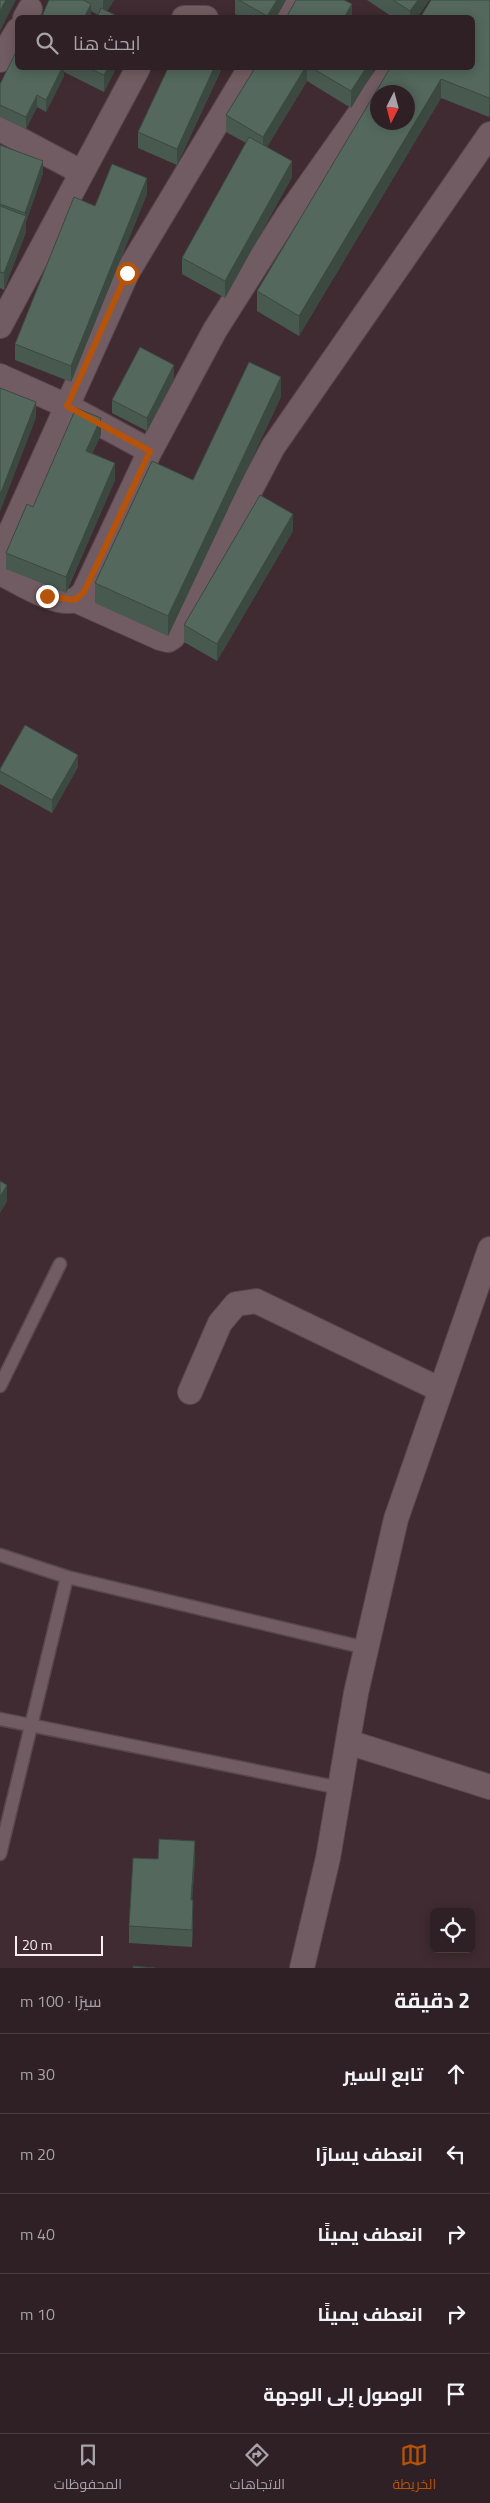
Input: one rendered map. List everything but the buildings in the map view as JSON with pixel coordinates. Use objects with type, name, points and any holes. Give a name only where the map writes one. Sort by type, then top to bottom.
[{"type":"street","points":[[286,15],[296,0]]},
{"type":"street","points":[[0,60],[15,35]]},
{"type":"street","points":[[0,326],[137,70]]},
{"type":"street","points":[[0,555],[127,273],[249,70]]},
{"type":"street","points":[[75,600],[84,592],[150,451],[216,330],[278,232],[391,70]]},
{"type":"street","points":[[0,129],[81,172]]},
{"type":"street","points":[[0,573],[47,596],[75,600],[160,638],[168,640],[173,637],[273,447],[490,134]]},
{"type":"street","points":[[0,376],[67,406],[150,451]]},
{"type":"street","points":[[302,1968],[328,1858],[366,1648],[396,1519],[490,1250]]},
{"type":"street","points":[[190,1392],[220,1323],[236,1304],[256,1301],[442,1390]]},
{"type":"street","points":[[348,1742],[490,1787]]},
{"type":"lane","points":[[0,1386],[60,1264]]},
{"type":"lane","points":[[0,1555],[67,1577],[366,1648]]},
{"type":"lane","points":[[0,1854],[67,1577]]},
{"type":"lane","points":[[0,1719],[340,1788]]},
{"type":"route","points":[[47,596],[63,600],[75,600],[84,592],[150,451],[67,406],[127,273]]}]
